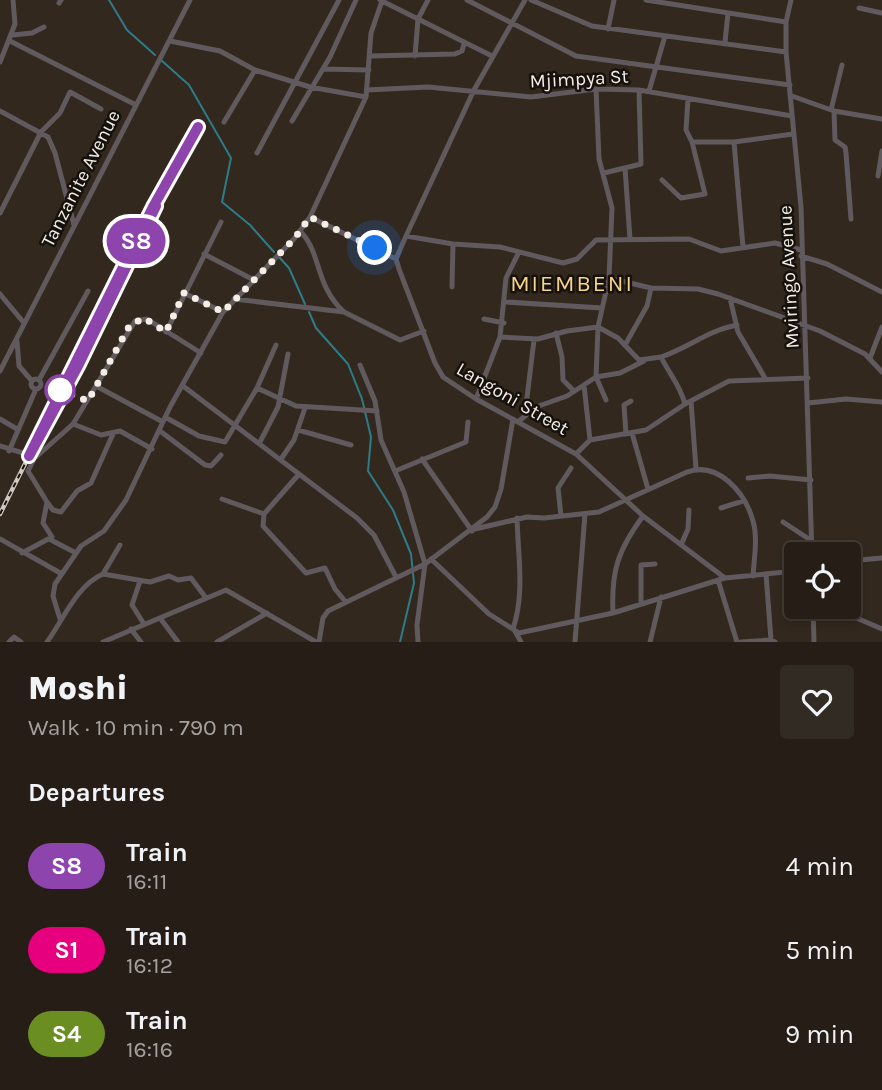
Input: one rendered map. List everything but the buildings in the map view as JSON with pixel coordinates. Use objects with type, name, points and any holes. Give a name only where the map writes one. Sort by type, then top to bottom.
[{"type":"street","points":[[0,62],[12,38],[16,15],[12,0]]},
{"type":"street","name":"Tanzanite Avenue","points":[[0,371],[190,0]]},
{"type":"street","points":[[257,153],[339,0]]},
{"type":"street","points":[[292,121],[323,69],[356,0]]},
{"type":"street","points":[[415,56],[418,19],[428,0]]},
{"type":"street","points":[[467,0],[576,56],[654,64],[790,85]]},
{"type":"street","points":[[310,217],[396,259],[474,90],[525,0]]},
{"type":"street","points":[[531,0],[577,22],[608,29],[786,52]]},
{"type":"street","points":[[608,29],[614,0]]},
{"type":"street","points":[[646,0],[786,22]]},
{"type":"street","name":"Mviringo Avenue","points":[[792,0],[786,22],[786,52],[792,96],[807,326],[812,541]]},
{"type":"street","points":[[60,619],[52,596],[62,574],[86,541],[108,527],[126,500],[164,420],[223,312],[310,217],[366,94],[371,33],[381,1],[492,56]]},
{"type":"street","points":[[859,8],[882,13]]},
{"type":"street","points":[[725,43],[728,13]]},
{"type":"street","points":[[12,38],[32,33],[44,26]]},
{"type":"street","points":[[649,91],[654,64],[665,36]]},
{"type":"street","points":[[12,38],[136,105]]},
{"type":"street","name":"Mjimpya St","points":[[170,41],[220,51],[255,70],[310,87],[366,94],[419,87],[531,97],[596,89],[639,90],[792,116]]},
{"type":"street","points":[[370,56],[455,54],[462,51],[464,44]]},
{"type":"street","points":[[842,65],[833,111],[835,140],[845,147],[851,219]]},
{"type":"street","points":[[323,69],[369,70]]},
{"type":"street","points":[[225,122],[255,70]]},
{"type":"street","points":[[596,89],[598,150],[612,208],[609,278],[598,327],[596,377],[606,400]]},
{"type":"street","points":[[604,173],[641,164],[639,90]]},
{"type":"street","points":[[0,213],[41,132],[60,113],[72,91],[101,108]]},
{"type":"street","points":[[792,96],[833,111],[882,119]]},
{"type":"street","points":[[662,180],[681,198],[705,194],[692,142],[686,130],[688,99]]},
{"type":"street","points":[[0,111],[48,137],[55,153],[74,225]]},
{"type":"street","points":[[692,142],[734,142],[793,134]]},
{"type":"street","points":[[734,142],[743,247]]},
{"type":"street","points":[[878,176],[882,151]]},
{"type":"street","points":[[625,168],[630,239]]},
{"type":"street","points":[[66,200],[82,208]]},
{"type":"street","points":[[166,332],[221,222]]},
{"type":"street","points":[[300,231],[313,251],[327,293],[344,312]]},
{"type":"street","points":[[406,236],[453,244],[500,247],[551,261],[571,262],[596,240],[698,240],[721,251],[775,243],[827,264],[882,292]]},
{"type":"street","points":[[452,287],[453,244]]},
{"type":"street","points":[[476,399],[500,337],[504,323],[506,278],[519,251]]},
{"type":"street","points":[[204,254],[253,279]]},
{"type":"street","name":"Langoni Street","points":[[396,259],[443,377],[476,399],[576,454],[594,467],[623,499],[643,516],[726,578]]},
{"type":"street","points":[[609,278],[651,288],[698,289],[730,298],[807,326],[870,358],[882,372]]},
{"type":"street","points":[[625,345],[648,306],[651,288]]},
{"type":"street","points":[[9,451],[36,389],[41,386],[40,380],[88,291]]},
{"type":"street","points":[[184,293],[223,312]]},
{"type":"street","points":[[0,295],[13,306],[23,323]]},
{"type":"street","points":[[730,298],[743,342],[765,378]]},
{"type":"street","points":[[234,299],[344,312],[400,340],[424,331]]},
{"type":"street","points":[[506,302],[602,308]]},
{"type":"street","points":[[13,306],[30,311]]},
{"type":"street","points":[[113,434],[90,484],[77,491],[61,512],[52,510],[28,471],[34,457],[73,424],[135,321],[147,319],[201,353]]},
{"type":"street","points":[[484,319],[504,323]]},
{"type":"street","points":[[103,642],[229,590],[318,642],[326,614],[345,601],[425,564],[473,530],[495,507],[516,420],[596,377],[620,373],[696,342],[713,330],[737,325]]},
{"type":"street","points":[[500,337],[534,340],[556,333],[598,327],[625,345],[636,358],[644,361]]},
{"type":"street","points":[[870,358],[882,327]]},
{"type":"street","points":[[556,333],[562,357],[562,380],[574,391]]},
{"type":"street","points":[[17,338],[19,366],[36,389]]},
{"type":"street","points":[[525,414],[534,340]]},
{"type":"street","points":[[96,386],[199,436],[224,443],[257,388],[276,345]]},
{"type":"street","points":[[260,442],[278,407],[288,354]]},
{"type":"street","points":[[661,357],[667,372],[680,384],[688,403],[696,469]]},
{"type":"street","points":[[360,365],[377,411],[381,440],[395,471],[425,564],[417,625],[418,642]]},
{"type":"street","points":[[576,454],[590,440],[629,434],[654,426],[688,403],[729,382],[765,378],[808,378]]},
{"type":"street","points":[[32,382],[40,380]]},
{"type":"street","points":[[584,385],[590,440]]},
{"type":"street","points":[[183,386],[260,442],[365,526],[396,577]]},
{"type":"street","points":[[257,388],[305,408],[377,411]]},
{"type":"street","points":[[808,403],[846,399],[882,402]]},
{"type":"street","points":[[631,401],[624,405],[629,434],[648,489]]},
{"type":"street","points":[[281,459],[298,430],[305,408]]},
{"type":"street","points":[[0,419],[17,429]]},
{"type":"street","points":[[395,471],[466,442],[468,422]]},
{"type":"street","points":[[73,424],[97,434],[120,431],[152,449]]},
{"type":"street","points":[[298,430],[351,445]]},
{"type":"street","points":[[160,431],[205,466],[211,466],[221,455]]},
{"type":"street","points":[[0,446],[34,457]]},
{"type":"street","points":[[422,459],[473,530]]},
{"type":"street","points":[[561,516],[558,488],[571,467]]},
{"type":"street","points":[[473,530],[517,518],[586,514],[608,509],[623,499],[696,469],[726,478],[743,501],[753,520],[753,576]]},
{"type":"street","points":[[299,474],[264,514],[262,522],[266,530],[306,573],[325,568],[335,589],[345,601]]},
{"type":"street","points":[[748,478],[757,480],[764,476],[811,480]]},
{"type":"street","points":[[222,499],[264,514]]},
{"type":"street","points":[[721,508],[743,501]]},
{"type":"street","points":[[47,502],[43,523],[51,540],[76,553]]},
{"type":"street","points":[[681,545],[688,529],[689,510]]},
{"type":"street","points":[[575,642],[586,514]]},
{"type":"street","points":[[613,613],[613,573],[630,535],[643,516]]},
{"type":"street","points":[[514,634],[521,587],[517,518]]},
{"type":"street","points":[[783,522],[812,541]]},
{"type":"street","points":[[0,539],[62,574]]},
{"type":"street","points":[[22,553],[51,540]]},
{"type":"street","points":[[47,642],[60,619],[69,612],[90,581],[103,574],[120,545]]},
{"type":"street","points":[[861,560],[882,558]]},
{"type":"street","points":[[431,559],[521,642]]},
{"type":"street","points":[[641,604],[642,565],[655,564]]},
{"type":"street","points":[[514,634],[613,613],[726,578],[784,572]]},
{"type":"street","points":[[103,574],[156,582],[170,576],[178,580],[191,578],[206,598]]},
{"type":"street","points":[[718,580],[739,642],[773,641],[765,574]]},
{"type":"street","points":[[140,581],[132,605],[144,624]]},
{"type":"street","points":[[650,642],[660,597]]},
{"type":"street","points":[[217,642],[267,613]]},
{"type":"street","points":[[160,618],[178,642]]},
{"type":"street","points":[[813,619],[814,642]]},
{"type":"street","points":[[859,619],[882,629]]},
{"type":"street","points":[[131,629],[141,642]]},
{"type":"street","points":[[9,642],[14,638],[21,642]]},
{"type":"waterway","points":[[109,0],[127,30],[155,55]]},
{"type":"waterway","points":[[161,60],[189,85],[231,158],[222,202],[250,225],[274,252]]},
{"type":"waterway","points":[[279,257],[289,268],[305,304]]},
{"type":"waterway","points":[[309,312],[316,328],[348,364],[362,399],[371,437],[368,471],[393,510],[411,554],[414,583],[400,642]]},
{"type":"railway","points":[[0,514],[153,207],[198,127]]},
{"type":"train","name":"S8","points":[[156,206],[78,366],[29,456],[41,427],[153,207],[198,127]]},
{"type":"district","name":"MIEMBENI","points":[[572,283]]},
{"type":"route","points":[[60,390],[88,401],[130,325],[144,318],[166,332],[184,293],[223,312],[294,239],[310,217],[375,248]]}]
